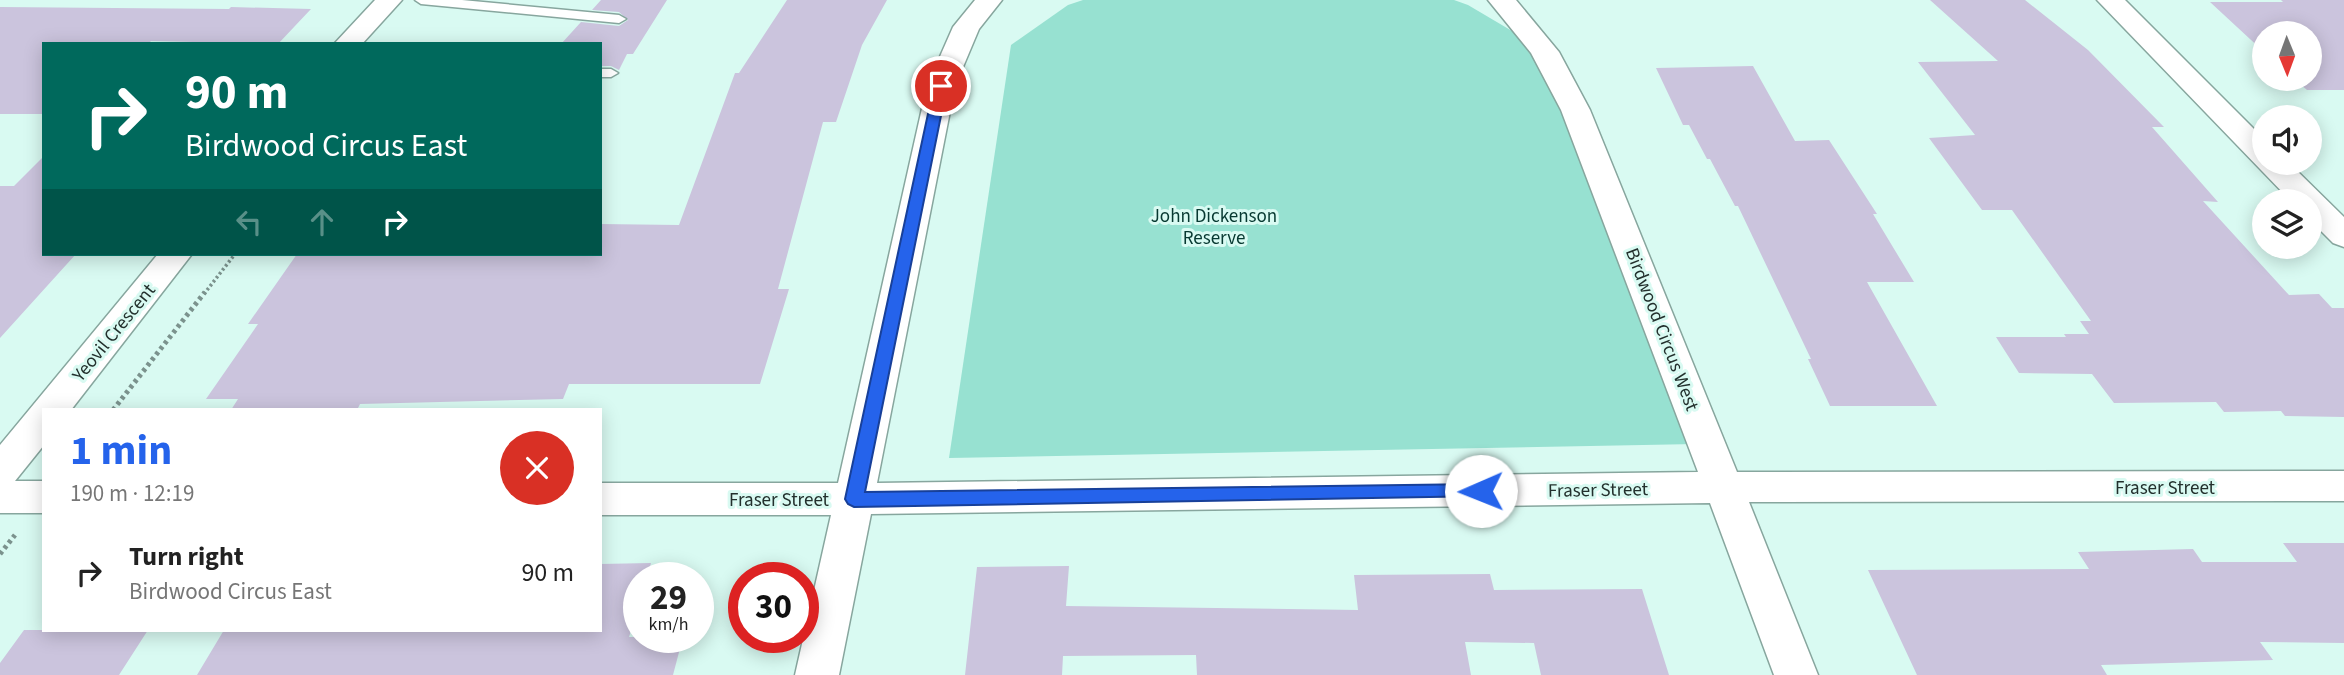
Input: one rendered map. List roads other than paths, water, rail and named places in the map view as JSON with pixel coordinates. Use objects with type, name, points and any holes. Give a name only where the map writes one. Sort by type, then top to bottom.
[{"type":"street","points":[[349,42],[389,0]]},
{"type":"street","points":[[817,675],[941,86],[966,27],[989,0]]},
{"type":"street","name":"Birdwood Circus West","points":[[1500,0],[1535,37],[1563,79],[1594,152],[1796,675]]},
{"type":"street","points":[[2110,0],[2252,144]]},
{"type":"street","points":[[2284,175],[2297,189]]},
{"type":"street","points":[[2322,214],[2344,236]]},
{"type":"street","name":"Yeovil Crescent","points":[[52,408],[174,256]]},
{"type":"street","points":[[0,472],[42,420]]},
{"type":"street","name":"Fraser Street","points":[[602,499],[854,499],[1724,487],[2344,486]]},
{"type":"street","points":[[0,498],[42,497]]},
{"type":"lane","points":[[421,0],[619,19]]},
{"type":"park label","name":"John Dickenson Reserve","points":[[1214,226]]}]
